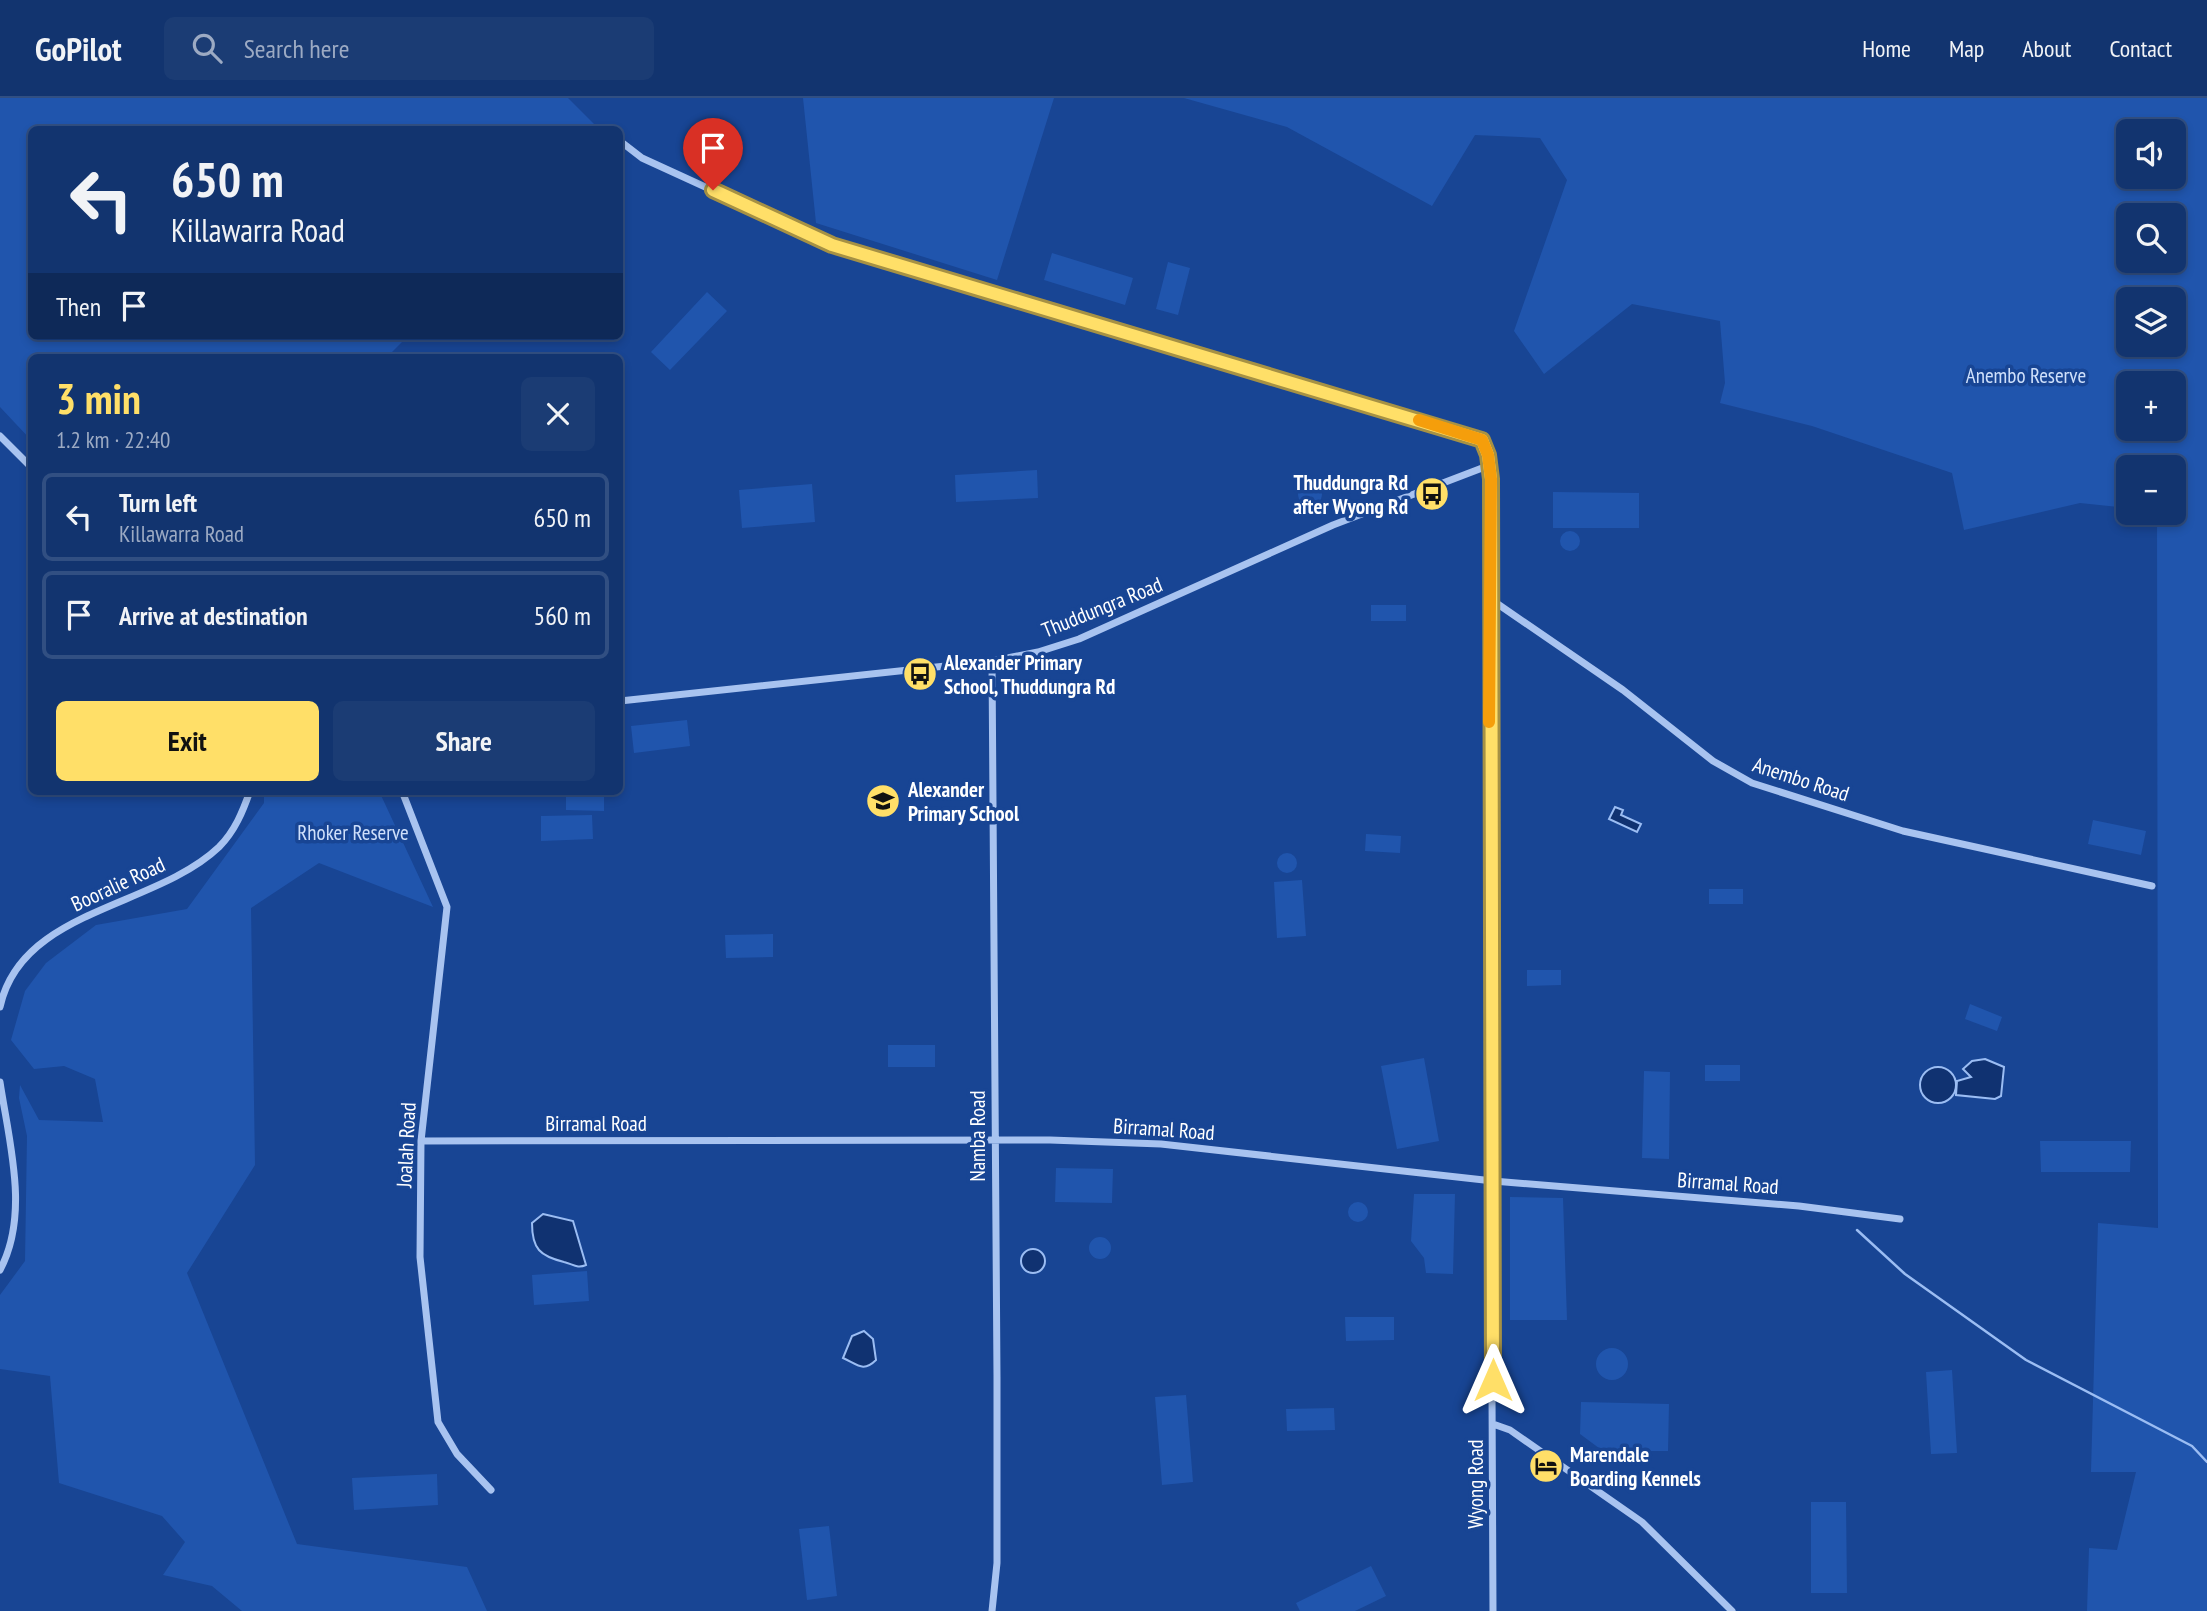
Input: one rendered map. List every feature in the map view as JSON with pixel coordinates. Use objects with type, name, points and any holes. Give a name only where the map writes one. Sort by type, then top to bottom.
[{"type":"street","name":"Wyong Road","points":[[623,143],[642,158],[832,245],[1478,438],[1486,446],[1490,465],[1493,1611]]},
{"type":"street","points":[[0,436],[28,464]]},
{"type":"street","name":"Thuddungra Road","points":[[623,701],[992,660],[1038,652],[1079,639],[1333,525],[1490,465]]},
{"type":"street","name":"Anembo Road","points":[[1489,598],[1623,690],[1713,761],[1752,783],[1903,831],[2152,886]]},
{"type":"street","name":"Namba Road","points":[[992,660],[997,1549],[992,1611]]},
{"type":"street","name":"Booralie Road","points":[[0,1007],[11,976],[37,946],[57,932],[178,877],[202,861],[230,832],[248,795]]},
{"type":"street","name":"Joalah Road","points":[[404,795],[447,907],[421,1141],[420,1257],[438,1422],[457,1454],[491,1490]]},
{"type":"street","points":[[0,1082],[15,1189],[12,1235],[0,1270]]},
{"type":"street","name":"Birramal Road","points":[[421,1141],[995,1141],[1161,1144],[1493,1181],[1798,1206],[1900,1219]]},
{"type":"street","points":[[1493,1424],[1510,1430],[1642,1522],[1732,1611]]},
{"type":"green space","points":[[0,98],[568,98],[596,126],[28,126],[28,340],[404,340],[390,354],[28,354],[28,437],[0,407]]},
{"type":"green space","points":[[803,98],[1054,98],[997,280],[816,223]]},
{"type":"green space","name":"Anembo Reserve","points":[[1184,98],[2207,98],[2207,1611],[2087,1611],[2089,1548],[2117,1550],[2136,1472],[2091,1472],[2098,1223],[2158,1228],[2157,525],[2186,525],[2186,455],[2116,455],[2116,507],[2080,503],[1964,530],[1952,473],[1812,426],[1720,403],[1725,383],[1720,321],[1632,304],[1544,374],[1514,331],[1567,180],[1540,138],[1475,135],[1432,206],[1287,127]]},
{"type":"green space","points":[[1052,253],[1133,278],[1125,305],[1044,280]]},
{"type":"green space","points":[[1168,262],[1190,268],[1178,315],[1156,309]]},
{"type":"green space","points":[[707,292],[727,311],[670,370],[651,352]]},
{"type":"green space","points":[[1037,470],[1038,498],[956,502],[955,475]]},
{"type":"green space","points":[[1310,482],[1318,486],[1322,494],[1318,502],[1310,506],[1302,502],[1298,494],[1302,486]]},
{"type":"green space","points":[[812,484],[815,522],[742,528],[739,490]]},
{"type":"green space","points":[[1553,492],[1639,493],[1639,528],[1553,528]]},
{"type":"green space","points":[[1566,531],[1574,531],[1580,541],[1574,551],[1566,551],[1560,545],[1560,537]]},
{"type":"green space","points":[[1371,605],[1406,605],[1406,621],[1371,621]]},
{"type":"green space","points":[[687,720],[690,746],[634,753],[631,726]]},
{"type":"green space","name":"Rhoker Reserve","points":[[264,795],[381,795],[433,907],[319,863],[251,908],[255,1165],[187,1273],[297,1544],[467,1567],[487,1611],[242,1611],[212,1586],[163,1575],[185,1542],[162,1516],[59,1483],[50,1376],[0,1369],[0,1295],[25,1261],[27,1136],[19,1098],[20,1085],[39,1120],[103,1122],[95,1079],[64,1066],[34,1069],[11,1040],[25,991],[46,963],[96,925],[187,909],[264,803]]},
{"type":"green space","points":[[566,795],[604,795],[604,811],[566,810]]},
{"type":"green space","points":[[592,815],[593,839],[541,841],[541,816]]},
{"type":"green space","points":[[2093,820],[2146,831],[2141,855],[2088,844]]},
{"type":"green space","points":[[1366,834],[1401,836],[1400,853],[1365,851]]},
{"type":"green space","points":[[1287,853],[1294,856],[1297,863],[1294,870],[1287,873],[1280,870],[1277,863],[1280,856]]},
{"type":"green space","points":[[1302,880],[1306,936],[1277,938],[1274,882]]},
{"type":"green space","points":[[1709,889],[1743,889],[1743,904],[1709,904]]},
{"type":"green space","points":[[773,934],[773,957],[726,958],[725,935]]},
{"type":"green space","points":[[1527,970],[1561,970],[1561,985],[1527,986]]},
{"type":"green space","points":[[1970,1004],[2002,1017],[1997,1031],[1965,1019]]},
{"type":"green space","points":[[888,1045],[935,1045],[935,1067],[888,1067]]},
{"type":"green space","points":[[1424,1058],[1439,1141],[1397,1149],[1381,1066]]},
{"type":"green space","points":[[1705,1065],[1740,1065],[1740,1081],[1705,1081]]},
{"type":"green space","points":[[1644,1071],[1670,1072],[1669,1159],[1642,1158]]},
{"type":"green space","points":[[2040,1141],[2131,1141],[2130,1172],[2041,1172]]},
{"type":"green space","points":[[1056,1168],[1113,1169],[1112,1203],[1055,1202]]},
{"type":"green space","points":[[1414,1194],[1455,1194],[1453,1274],[1426,1273],[1424,1258],[1411,1241]]},
{"type":"green space","points":[[1510,1197],[1563,1198],[1567,1320],[1510,1320]]},
{"type":"green space","points":[[1358,1202],[1365,1205],[1368,1212],[1365,1219],[1358,1222],[1351,1219],[1348,1212],[1351,1205]]},
{"type":"green space","points":[[1100,1237],[1108,1240],[1111,1248],[1108,1256],[1100,1259],[1092,1256],[1089,1248],[1092,1240]]},
{"type":"green space","points":[[587,1271],[589,1301],[534,1305],[532,1275]]},
{"type":"green space","points":[[1345,1317],[1394,1317],[1394,1340],[1346,1341]]},
{"type":"green space","points":[[1612,1348],[1623,1353],[1628,1364],[1623,1375],[1612,1380],[1601,1375],[1596,1364],[1601,1353]]},
{"type":"green space","points":[[1952,1370],[1957,1453],[1931,1454],[1926,1372]]},
{"type":"green space","points":[[1186,1395],[1193,1482],[1162,1485],[1155,1397]]},
{"type":"green space","points":[[1581,1402],[1669,1404],[1668,1451],[1603,1451],[1580,1434]]},
{"type":"green space","points":[[1334,1408],[1335,1430],[1287,1431],[1286,1409]]},
{"type":"green space","points":[[437,1474],[438,1505],[354,1510],[352,1478]]},
{"type":"green space","points":[[1811,1502],[1846,1502],[1847,1593],[1811,1593]]},
{"type":"green space","points":[[829,1526],[837,1596],[807,1600],[799,1529]]},
{"type":"green space","points":[[1371,1566],[1386,1596],[1355,1611],[1300,1611],[1296,1603]]},
{"type":"shaded area","points":[[1615,807],[1623,810],[1621,815],[1641,824],[1637,832],[1609,819]]},
{"type":"shaded area","points":[[1985,1059],[2004,1067],[2001,1096],[1995,1099],[1956,1095],[1957,1081],[1971,1077],[1963,1069],[1972,1061]]},
{"type":"shaded area","points":[[1938,1067],[1950,1073],[1956,1085],[1950,1097],[1938,1103],[1926,1097],[1920,1085],[1926,1073]]},
{"type":"shaded area","points":[[543,1214],[573,1221],[586,1265],[577,1266],[556,1260],[539,1250],[532,1223]]},
{"type":"shaded area","points":[[1033,1249],[1041,1253],[1045,1261],[1041,1269],[1033,1273],[1025,1269],[1021,1261],[1025,1253]]},
{"type":"shaded area","points":[[864,1331],[873,1339],[876,1360],[864,1367],[843,1358],[852,1336]]},
{"type":"waterway","points":[[1857,1230],[1905,1274],[2026,1360],[2192,1446],[2207,1462]]},
{"type":"slow traffic","points":[[1419,420],[1478,438],[1486,446],[1491,479],[1489,722]]},
{"type":"place","name":"Thuddungra Rd after Wyong Rd","points":[[1432,494]]},
{"type":"place","name":"Alexander Primary School, Thuddungra Rd","points":[[920,674]]},
{"type":"place","name":"Alexander Primary School","points":[[883,801]]},
{"type":"place","name":"Marendale Boarding Kennels","points":[[1546,1466]]},
{"type":"route","points":[[713,190],[832,245],[1478,438],[1486,446],[1491,479],[1489,733],[1493,1380]]}]
